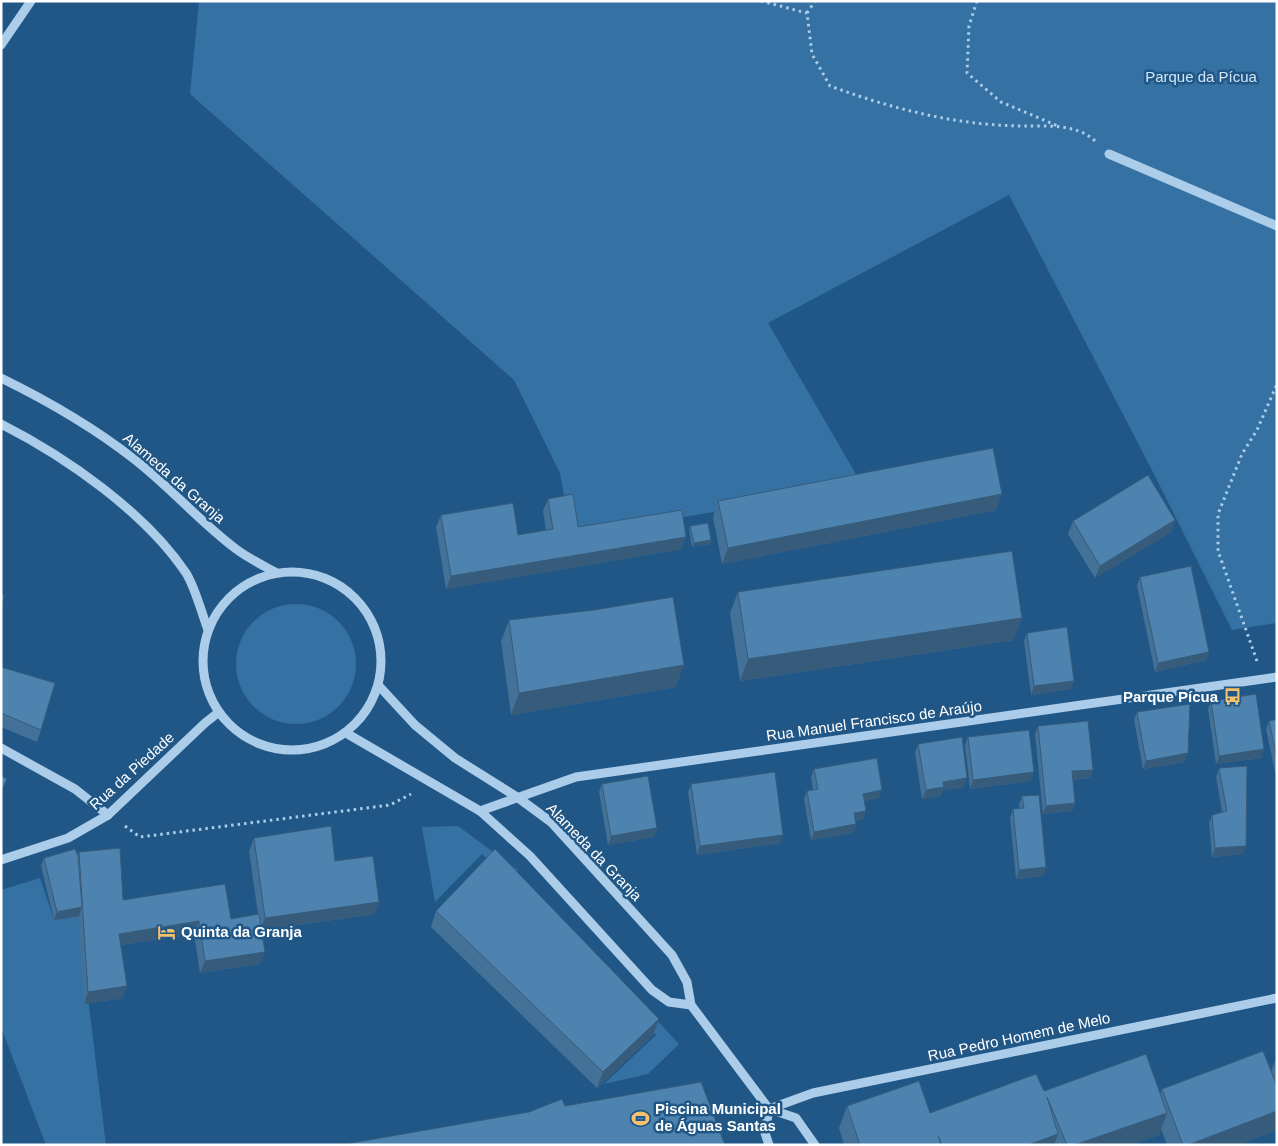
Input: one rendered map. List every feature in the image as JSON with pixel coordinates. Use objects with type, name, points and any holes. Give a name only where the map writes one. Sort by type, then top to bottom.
[{"type":"street","points":[[1,45],[31,1]]},
{"type":"street","points":[[1109,154],[1274,225]]},
{"type":"street","name":"Alameda da Granja","points":[[2,378],[40,397],[86,424],[133,459],[175,494],[206,525],[237,551],[275,572]]},
{"type":"street","points":[[1,424],[35,441],[73,467],[110,494],[152,532],[186,574],[208,630]]},
{"type":"street","name":"Alameda da Granja","points":[[275,572],[306,572],[335,581],[359,600],[376,626],[382,656],[379,686],[366,712],[346,733],[321,746],[292,750],[264,746],[239,733],[219,712],[206,686],[203,658],[208,630],[223,603],[247,583],[275,572]]},
{"type":"street","name":"Rua Manuel Francisco de Araújo","points":[[480,811],[581,777],[1277,677]]},
{"type":"street","name":"Alameda da Granja","points":[[379,686],[416,725],[455,758],[517,797],[550,822],[672,955],[687,982],[691,1005],[769,1110]]},
{"type":"street","name":"Rua da Piedade","points":[[1,860],[68,838],[108,815],[219,712]]},
{"type":"street","points":[[346,733],[480,811],[530,856],[652,990],[668,1002],[691,1005]]},
{"type":"street","points":[[1,748],[75,790],[108,815]]},
{"type":"street","name":"Rua Pedro Homem de Melo","points":[[769,1110],[812,1093],[1277,998]]},
{"type":"street","points":[[769,1145],[765,1133],[769,1110],[796,1118],[815,1145]]},
{"type":"path","points":[[761,1],[807,13]]},
{"type":"path","points":[[815,1],[807,13],[812,54],[830,86],[876,103],[932,116],[994,126],[1059,126]]},
{"type":"path","points":[[977,1],[968,26],[967,72],[1000,102],[1059,126],[1077,130],[1090,137],[1109,154]]},
{"type":"path","points":[[1255,681],[1257,660],[1218,551],[1218,514],[1242,454],[1257,430],[1277,384]]},
{"type":"path","points":[[108,815],[140,837],[390,805]]},
{"type":"green space","name":"Parque da Pícua","points":[[199,1],[1277,1],[1277,623],[1232,630],[1154,474],[1009,195],[768,323],[864,488],[571,535],[560,473],[514,380],[190,94]]},
{"type":"green space","points":[[296,604],[319,608],[339,621],[352,641],[356,664],[352,687],[339,707],[319,720],[296,724],[273,720],[253,707],[240,687],[236,664],[240,641],[253,621],[273,608]]},
{"type":"green space","points":[[458,826],[518,870],[510,880],[482,854],[435,902],[422,827]]},
{"type":"green space","points":[[40,878],[54,920],[78,916],[106,1145],[46,1145],[1,1027],[1,890]]},
{"type":"green space","points":[[626,987],[679,1044],[648,1074],[604,1084],[656,1035],[617,994]]},
{"type":"building","points":[[993,448],[1002,494],[728,548],[718,501]]},
{"type":"building","points":[[1148,475],[1175,520],[1100,566],[1073,521]]},
{"type":"building","points":[[573,494],[578,527],[682,510],[686,537],[451,576],[441,515],[513,503],[518,535],[553,529],[548,499]]},
{"type":"building","points":[[708,523],[711,540],[694,543],[690,526]]},
{"type":"building","points":[[1012,551],[1022,618],[748,659],[738,592]]},
{"type":"building","points":[[1191,566],[1209,652],[1158,663],[1140,577]]},
{"type":"building","points":[[1,594],[4,595],[1,611]]},
{"type":"building","points":[[673,597],[684,665],[519,693],[509,620],[594,610]]},
{"type":"building","points":[[1067,627],[1074,681],[1034,686],[1027,633]]},
{"type":"building","points":[[1,667],[55,683],[41,730],[1,713]]},
{"type":"building","points":[[1256,694],[1264,749],[1219,756],[1211,701]]},
{"type":"building","points":[[1190,704],[1188,753],[1146,761],[1137,712]]},
{"type":"building","points":[[1277,719],[1277,758],[1269,721]]},
{"type":"building","points":[[1088,721],[1093,770],[1072,771],[1075,803],[1046,806],[1038,726]]},
{"type":"building","points":[[1029,730],[1034,772],[973,780],[968,737]]},
{"type":"building","points":[[962,737],[967,778],[943,782],[944,787],[926,790],[918,744]]},
{"type":"building","points":[[877,758],[882,790],[863,794],[866,811],[854,813],[856,824],[814,832],[807,791],[818,789],[814,769]]},
{"type":"building","points":[[1247,766],[1246,846],[1215,848],[1212,815],[1227,811],[1219,768]]},
{"type":"building","points":[[775,772],[783,835],[700,846],[691,784]]},
{"type":"building","points":[[1,776],[7,779],[1,791]]},
{"type":"building","points":[[648,776],[657,828],[611,836],[602,784]]},
{"type":"building","points":[[1039,795],[1046,867],[1019,870],[1013,809],[1024,808],[1022,796]]},
{"type":"building","points":[[331,826],[335,861],[373,856],[379,902],[265,918],[254,838]]},
{"type":"building","name":"Quinta da Granja","points":[[120,848],[123,900],[225,884],[231,919],[259,914],[265,952],[205,961],[199,921],[119,934],[127,986],[88,992],[79,852]]},
{"type":"building","points":[[75,849],[78,856],[82,907],[57,912],[44,858]]},
{"type":"building","points":[[495,849],[659,1019],[603,1072],[436,911]]},
{"type":"building","points":[[1263,1051],[1277,1086],[1277,1111],[1188,1145],[1183,1145],[1162,1089]]},
{"type":"building","points":[[1146,1054],[1167,1113],[1074,1145],[1067,1145],[1047,1097],[1058,1134],[1028,1145],[942,1145],[938,1136],[941,1145],[860,1145],[847,1106],[919,1081],[930,1113],[1036,1074],[1044,1091]]},
{"type":"building","points":[[701,1082],[725,1145],[340,1145],[529,1112],[562,1099],[565,1106]]},
{"type":"place","name":"Parque Pícua","points":[[1232,697]]},
{"type":"place","name":"Quinta da Granja","points":[[167,932]]},
{"type":"place","name":"Piscina Municipal de Águas Santas","points":[[641,1118]]}]
